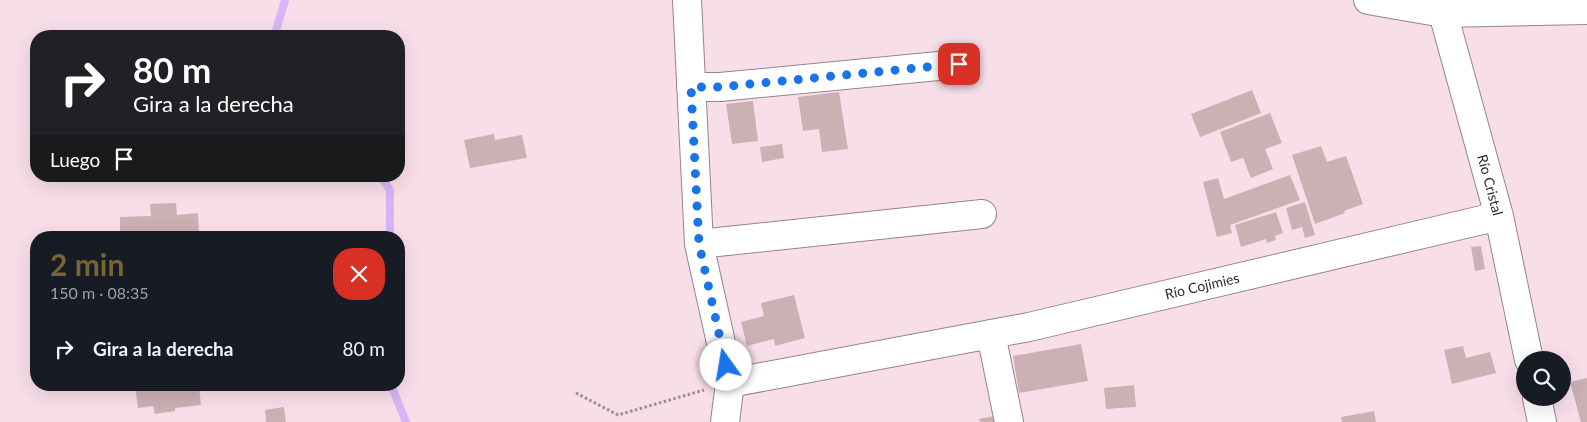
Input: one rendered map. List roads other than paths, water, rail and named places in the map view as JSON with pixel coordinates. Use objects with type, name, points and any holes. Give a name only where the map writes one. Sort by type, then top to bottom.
[{"type":"street","points":[[686,0],[699,244],[730,383],[725,422]]},
{"type":"street","points":[[1368,0],[1443,13],[1521,6],[1587,10]]},
{"type":"street","name":"Río Cristal","points":[[1443,13],[1499,216],[1527,351]]},
{"type":"street","points":[[691,87],[720,87],[959,64]]},
{"type":"street","points":[[699,244],[982,214]]},
{"type":"street","name":"Río Cojimies","points":[[730,383],[1029,327],[1499,216]]},
{"type":"street","points":[[991,334],[1009,422]]},
{"type":"street","points":[[1539,406],[1542,422]]},
{"type":"waterway","points":[[276,30],[285,0]]},
{"type":"waterway","points":[[384,182],[390,190],[390,231]]},
{"type":"waterway","points":[[393,391],[406,422]]}]
